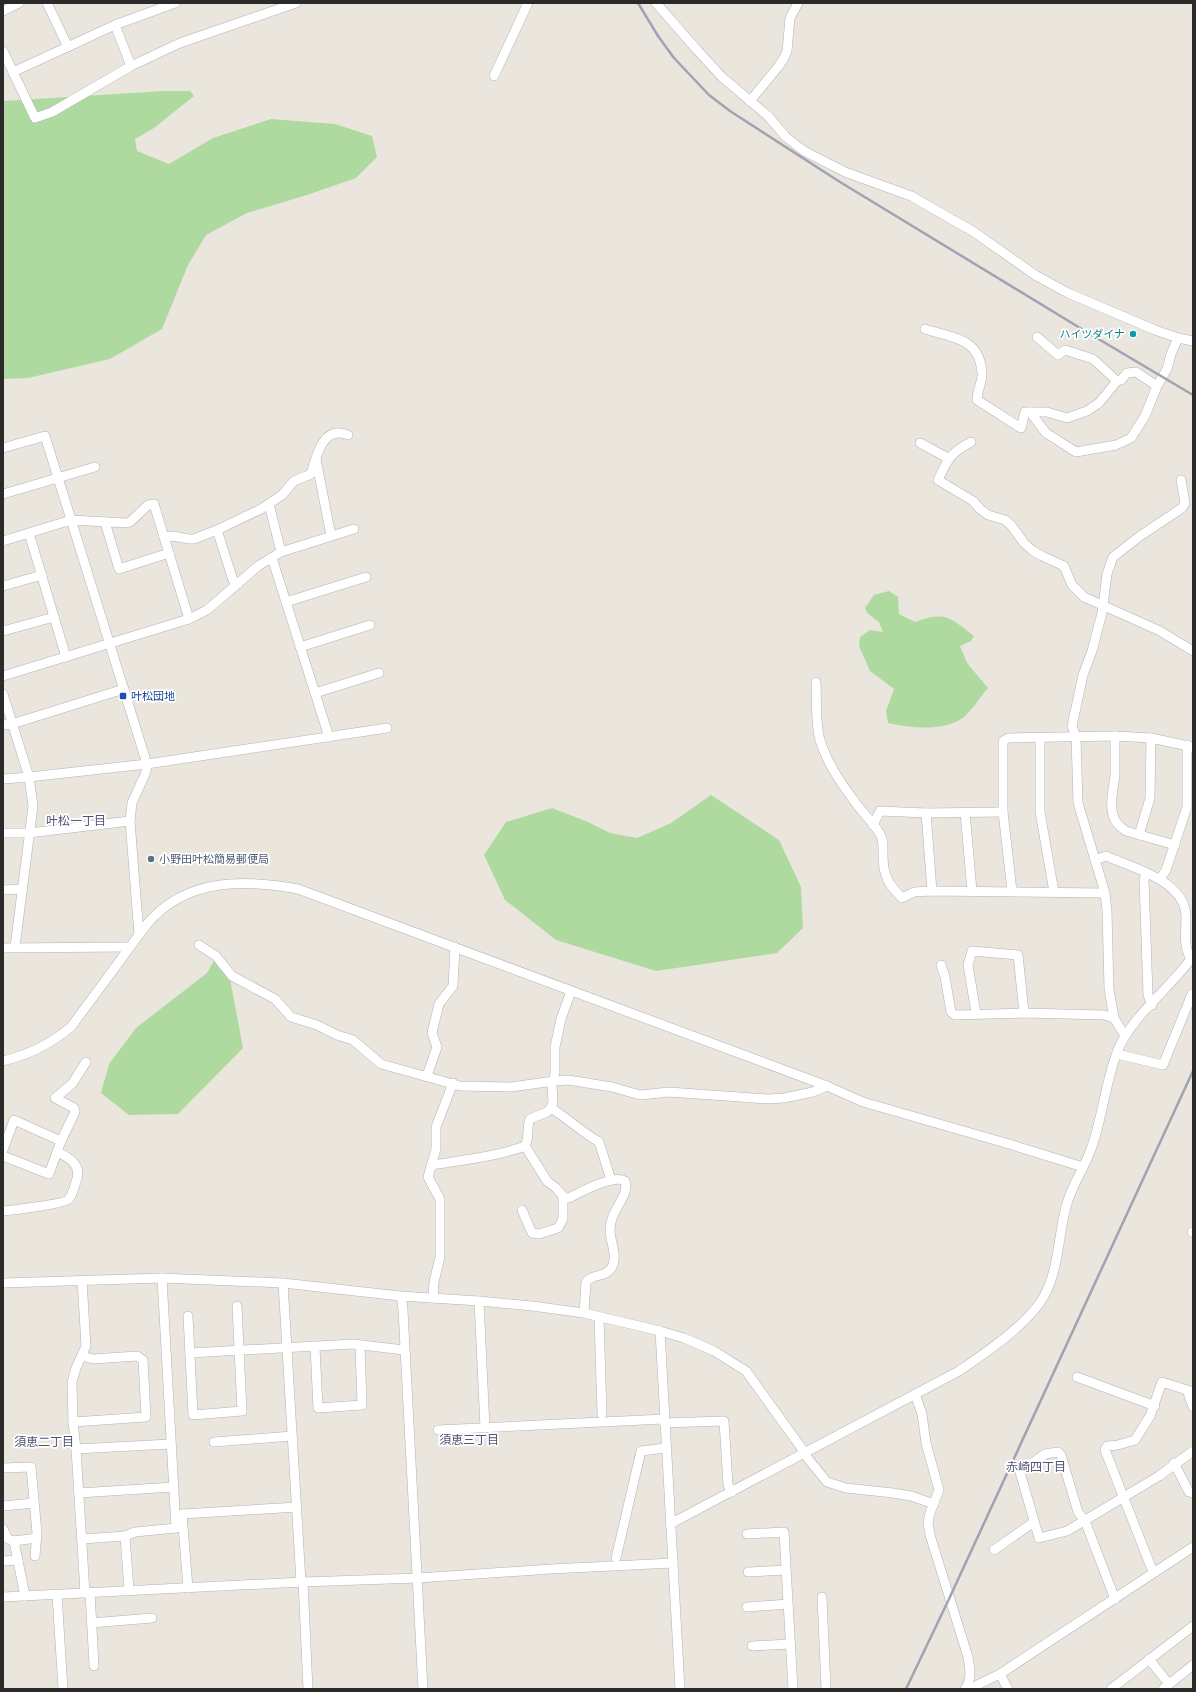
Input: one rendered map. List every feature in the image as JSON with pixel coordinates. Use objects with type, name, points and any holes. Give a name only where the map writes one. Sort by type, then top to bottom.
[{"type":"street","points":[[3,11],[19,3]]},
{"type":"street","points":[[47,3],[68,47]]},
{"type":"street","points":[[13,72],[114,25],[175,3]]},
{"type":"street","points":[[494,76],[528,3]]},
{"type":"street","points":[[656,3],[722,77],[768,116],[786,137],[804,150],[845,172],[911,196],[974,232],[1035,275],[1068,293],[1155,330],[1178,338],[1191,337]]},
{"type":"street","points":[[750,101],[784,58],[787,51],[790,18],[798,3]]},
{"type":"street","points":[[3,51],[35,118],[52,112],[131,66],[180,43],[290,4]]},
{"type":"street","points":[[114,25],[131,66]]},
{"type":"street","points":[[925,329],[966,341],[974,349],[979,358],[982,374],[977,400],[1021,428],[1025,412],[1047,412],[1068,418],[1087,412],[1099,403],[1116,381],[1121,380],[1126,373],[1136,372],[1157,386]]},
{"type":"street","points":[[1037,337],[1058,355],[1065,350],[1093,359],[1116,381]]},
{"type":"street","points":[[1030,412],[1046,433],[1076,452],[1116,445],[1131,438],[1145,416],[1157,386],[1167,369],[1171,354],[1178,338]]},
{"type":"street","points":[[164,537],[173,536],[194,539],[244,519],[282,495],[294,480],[311,474],[317,453],[332,434],[340,432],[348,435]]},
{"type":"street","points":[[3,448],[45,436],[147,764],[146,772],[132,803],[130,821],[139,935]]},
{"type":"street","points":[[971,442],[956,450],[948,458],[938,480],[973,501],[988,515],[1005,520],[1012,525],[1024,543],[1033,551],[1064,566],[1072,585],[1084,597],[1160,631],[1193,651]]},
{"type":"street","points":[[920,443],[948,458]]},
{"type":"street","points":[[316,458],[331,536]]},
{"type":"street","points":[[3,494],[95,467]]},
{"type":"street","points":[[1125,1036],[1114,1018],[1109,988],[1107,911],[1105,893],[1078,803],[1076,737],[1072,726],[1083,675],[1092,651],[1104,605],[1107,574],[1112,557],[1182,508],[1185,503],[1181,480]]},
{"type":"street","points":[[3,540],[71,520],[130,522],[148,505],[154,504],[189,619]]},
{"type":"street","points":[[269,504],[280,552]]},
{"type":"street","points":[[104,522],[119,569],[169,553]]},
{"type":"street","points":[[3,676],[189,619],[207,610],[258,566],[280,552],[354,529]]},
{"type":"street","points":[[217,530],[233,580],[238,584]]},
{"type":"street","points":[[30,533],[66,657]]},
{"type":"street","points":[[272,558],[329,737]]},
{"type":"street","points":[[3,586],[42,575]]},
{"type":"street","points":[[286,602],[366,577]]},
{"type":"street","points":[[3,631],[54,617]]},
{"type":"street","points":[[300,647],[370,626]]},
{"type":"street","points":[[315,693],[379,673]]},
{"type":"street","points":[[816,682],[820,739],[840,780],[881,835],[884,844],[884,870],[891,887],[902,898],[914,892],[932,891],[1105,893]]},
{"type":"street","points":[[8,725],[124,689]]},
{"type":"street","points":[[3,694],[8,725],[29,778],[34,806],[15,947]]},
{"type":"street","points":[[3,779],[29,778],[147,764],[386,728]]},
{"type":"street","points":[[1115,736],[1115,775],[1112,797],[1112,810],[1115,820],[1120,827],[1126,831],[1175,845]]},
{"type":"street","points":[[1012,891],[1003,812],[1003,741],[1008,738],[1115,736],[1151,738],[1190,746],[1187,807],[1166,870],[1160,879]]},
{"type":"street","points":[[1040,738],[1040,812],[1054,892]]},
{"type":"street","points":[[1139,835],[1150,798],[1151,738]]},
{"type":"street","points":[[873,825],[880,811],[926,813],[1003,812]]},
{"type":"street","points":[[965,812],[972,891]]},
{"type":"street","points":[[926,813],[932,891]]},
{"type":"street","points":[[3,834],[30,833],[130,821]]},
{"type":"street","points":[[670,1524],[959,1370],[984,1354],[1025,1319],[1043,1298],[1053,1272],[1066,1204],[1072,1188],[1084,1167],[1092,1148],[1117,1054],[1125,1036],[1192,957],[1186,952],[1186,913],[1182,898],[1160,879],[1106,856],[1094,860]]},
{"type":"street","points":[[1146,873],[1144,880],[1148,995],[1152,1005]]},
{"type":"street","points":[[3,1061],[34,1052],[51,1042],[71,1027],[155,914],[170,903],[193,891],[212,886],[248,883],[273,884],[298,889],[455,947],[827,1086],[863,1102],[1084,1167]]},
{"type":"street","points":[[3,890],[23,889]]},
{"type":"street","points":[[199,945],[216,956],[232,976],[275,999],[291,1017],[317,1024],[344,1038],[353,1040],[381,1064],[460,1086],[511,1087],[554,1081],[584,1082],[612,1087],[640,1095],[669,1092],[768,1099],[784,1098],[814,1092],[827,1086]]},
{"type":"street","points":[[3,948],[129,947]]},
{"type":"street","points":[[427,1076],[437,1047],[432,1033],[439,1004],[453,986],[455,947]]},
{"type":"street","points":[[976,1013],[968,965],[972,951],[1018,955],[1024,1012]]},
{"type":"street","points":[[941,965],[945,977],[951,1012],[955,1015],[1024,1012],[1104,1015],[1114,1018]]},
{"type":"street","points":[[432,1165],[458,1162],[502,1153],[525,1146],[528,1139],[528,1125],[530,1119],[547,1112],[551,1108],[554,1081],[555,1047],[561,1019],[571,991]]},
{"type":"street","points":[[1117,1054],[1163,1065],[1192,994]]},
{"type":"street","points":[[3,1156],[49,1174],[72,1114],[75,1112],[74,1108],[55,1098],[72,1084],[86,1062]]},
{"type":"street","points":[[433,1298],[434,1282],[440,1257],[440,1207],[439,1194],[434,1189],[428,1177],[437,1140],[436,1127],[453,1083]]},
{"type":"street","points":[[551,1108],[569,1120],[584,1134],[599,1142],[611,1180]]},
{"type":"street","points":[[569,1120],[572,1118],[590,1132],[593,1130]]},
{"type":"street","points":[[3,1150],[14,1120],[61,1141]]},
{"type":"street","points":[[522,1210],[532,1233],[539,1234],[558,1228],[561,1224],[563,1197],[556,1188],[547,1181],[525,1146]]},
{"type":"street","points":[[3,1211],[54,1204],[66,1201],[70,1198],[77,1177],[77,1167],[72,1160],[58,1152]]},
{"type":"street","points":[[563,1197],[569,1198],[611,1180],[622,1179],[626,1184],[626,1192],[613,1212],[610,1222],[614,1259],[613,1265],[605,1275],[592,1277],[586,1282],[584,1313]]},
{"type":"street","points":[[3,1283],[162,1278],[283,1283],[400,1296],[479,1301],[584,1313],[660,1330],[684,1338],[714,1351],[746,1371],[819,1474],[827,1482],[846,1488],[905,1495],[934,1504]]},
{"type":"street","points":[[82,1539],[125,1536],[134,1532],[176,1528],[170,1444],[172,1441],[162,1278]]},
{"type":"street","points":[[82,1280],[86,1346],[76,1368],[72,1382],[73,1422],[94,1666]]},
{"type":"street","points":[[283,1283],[308,1689]]},
{"type":"street","points":[[400,1296],[402,1300],[423,1689]]},
{"type":"street","points":[[479,1301],[485,1428]]},
{"type":"street","points":[[188,1316],[192,1415],[242,1411],[237,1306]]},
{"type":"street","points":[[599,1317],[602,1414]]},
{"type":"street","points":[[660,1330],[680,1689]]},
{"type":"street","points":[[190,1353],[360,1345],[404,1350]]},
{"type":"street","points":[[315,1346],[318,1408],[362,1405],[360,1345]]},
{"type":"street","points":[[73,1422],[146,1417],[143,1360],[137,1356],[93,1359],[82,1356]]},
{"type":"street","points":[[1077,1376],[1155,1406]]},
{"type":"street","points":[[1155,1572],[1105,1450],[1107,1446],[1118,1445],[1134,1440],[1155,1406],[1162,1382],[1190,1391],[1193,1406]]},
{"type":"street","points":[[915,1394],[922,1414],[926,1443],[939,1490],[930,1513],[928,1523],[930,1535],[968,1658],[970,1679],[965,1689]]},
{"type":"street","points":[[438,1430],[664,1421],[724,1421],[728,1485],[732,1492]]},
{"type":"street","points":[[214,1442],[292,1436]]},
{"type":"street","points":[[76,1449],[170,1444]]},
{"type":"street","points":[[616,1558],[641,1451],[666,1448]]},
{"type":"street","points":[[1115,1599],[1085,1521],[1078,1512],[1061,1455],[1058,1452],[1045,1454],[1020,1472],[1039,1538],[1067,1531],[1085,1521],[1159,1476],[1193,1451]]},
{"type":"street","points":[[1174,1464],[1189,1492],[1193,1493]]},
{"type":"street","points":[[3,1468],[30,1467],[37,1538],[36,1556]]},
{"type":"street","points":[[79,1492],[173,1487]]},
{"type":"street","points":[[3,1506],[34,1503]]},
{"type":"street","points":[[188,1588],[182,1514],[297,1507]]},
{"type":"street","points":[[994,1550],[1034,1522]]},
{"type":"street","points":[[3,1529],[8,1539],[14,1541],[37,1538]]},
{"type":"street","points":[[747,1534],[784,1532],[792,1689]]},
{"type":"street","points":[[125,1536],[129,1590]]},
{"type":"street","points":[[14,1541],[25,1596]]},
{"type":"street","points":[[969,1689],[988,1685],[1000,1674],[1193,1547]]},
{"type":"street","points":[[3,1562],[18,1560]]},
{"type":"street","points":[[3,1597],[302,1582],[418,1578],[550,1569],[673,1563]]},
{"type":"street","points":[[748,1572],[786,1570]]},
{"type":"street","points":[[57,1595],[63,1689]]},
{"type":"street","points":[[822,1596],[826,1689]]},
{"type":"street","points":[[747,1607],[788,1604]]},
{"type":"street","points":[[91,1623],[152,1618]]},
{"type":"street","points":[[1111,1689],[1193,1626]]},
{"type":"street","points":[[752,1646],[790,1644]]},
{"type":"street","points":[[1149,1659],[1166,1687],[1193,1665]]},
{"type":"street","points":[[1000,1674],[1008,1689]]},
{"type":"green space","points":[[164,91],[190,91],[194,96],[154,128],[135,139],[137,151],[169,164],[213,138],[271,119],[335,124],[372,136],[377,157],[356,178],[307,195],[247,213],[206,235],[188,265],[162,329],[110,359],[28,378],[3,379],[3,101]]},
{"type":"green space","points":[[889,591],[898,597],[899,614],[915,622],[934,617],[947,618],[959,624],[974,636],[971,641],[960,646],[967,663],[988,688],[967,714],[956,722],[928,728],[888,723],[886,711],[894,689],[870,671],[859,646],[860,637],[870,630],[883,632],[879,622],[867,613],[865,608],[874,595]]},
{"type":"green space","points":[[711,795],[779,840],[801,887],[803,928],[777,953],[656,971],[556,940],[505,900],[484,855],[506,822],[552,808],[588,822],[610,833],[637,838],[671,823]]},
{"type":"green space","points":[[215,959],[230,979],[243,1048],[178,1114],[129,1115],[101,1093],[109,1064],[136,1028],[207,973]]},
{"type":"railway","points":[[638,3],[658,36],[674,58],[709,95],[730,111],[840,182],[1193,395]]},
{"type":"railway","points":[[906,1689],[1193,1071]]},
{"type":"place","name":"ハイツダイナ","points":[[1133,334]]},
{"type":"place","name":"叶松団地","points":[[123,696]]},
{"type":"place","name":"小野田叶松簡易郵便局","points":[[151,859]]},
{"type":"district","name":"叶松一丁目","points":[[76,821]]},
{"type":"district","name":"須恵三丁目","points":[[469,1440]]},
{"type":"district","name":"須恵二丁目","points":[[44,1442]]},
{"type":"district","name":"赤崎四丁目","points":[[1036,1467]]}]
